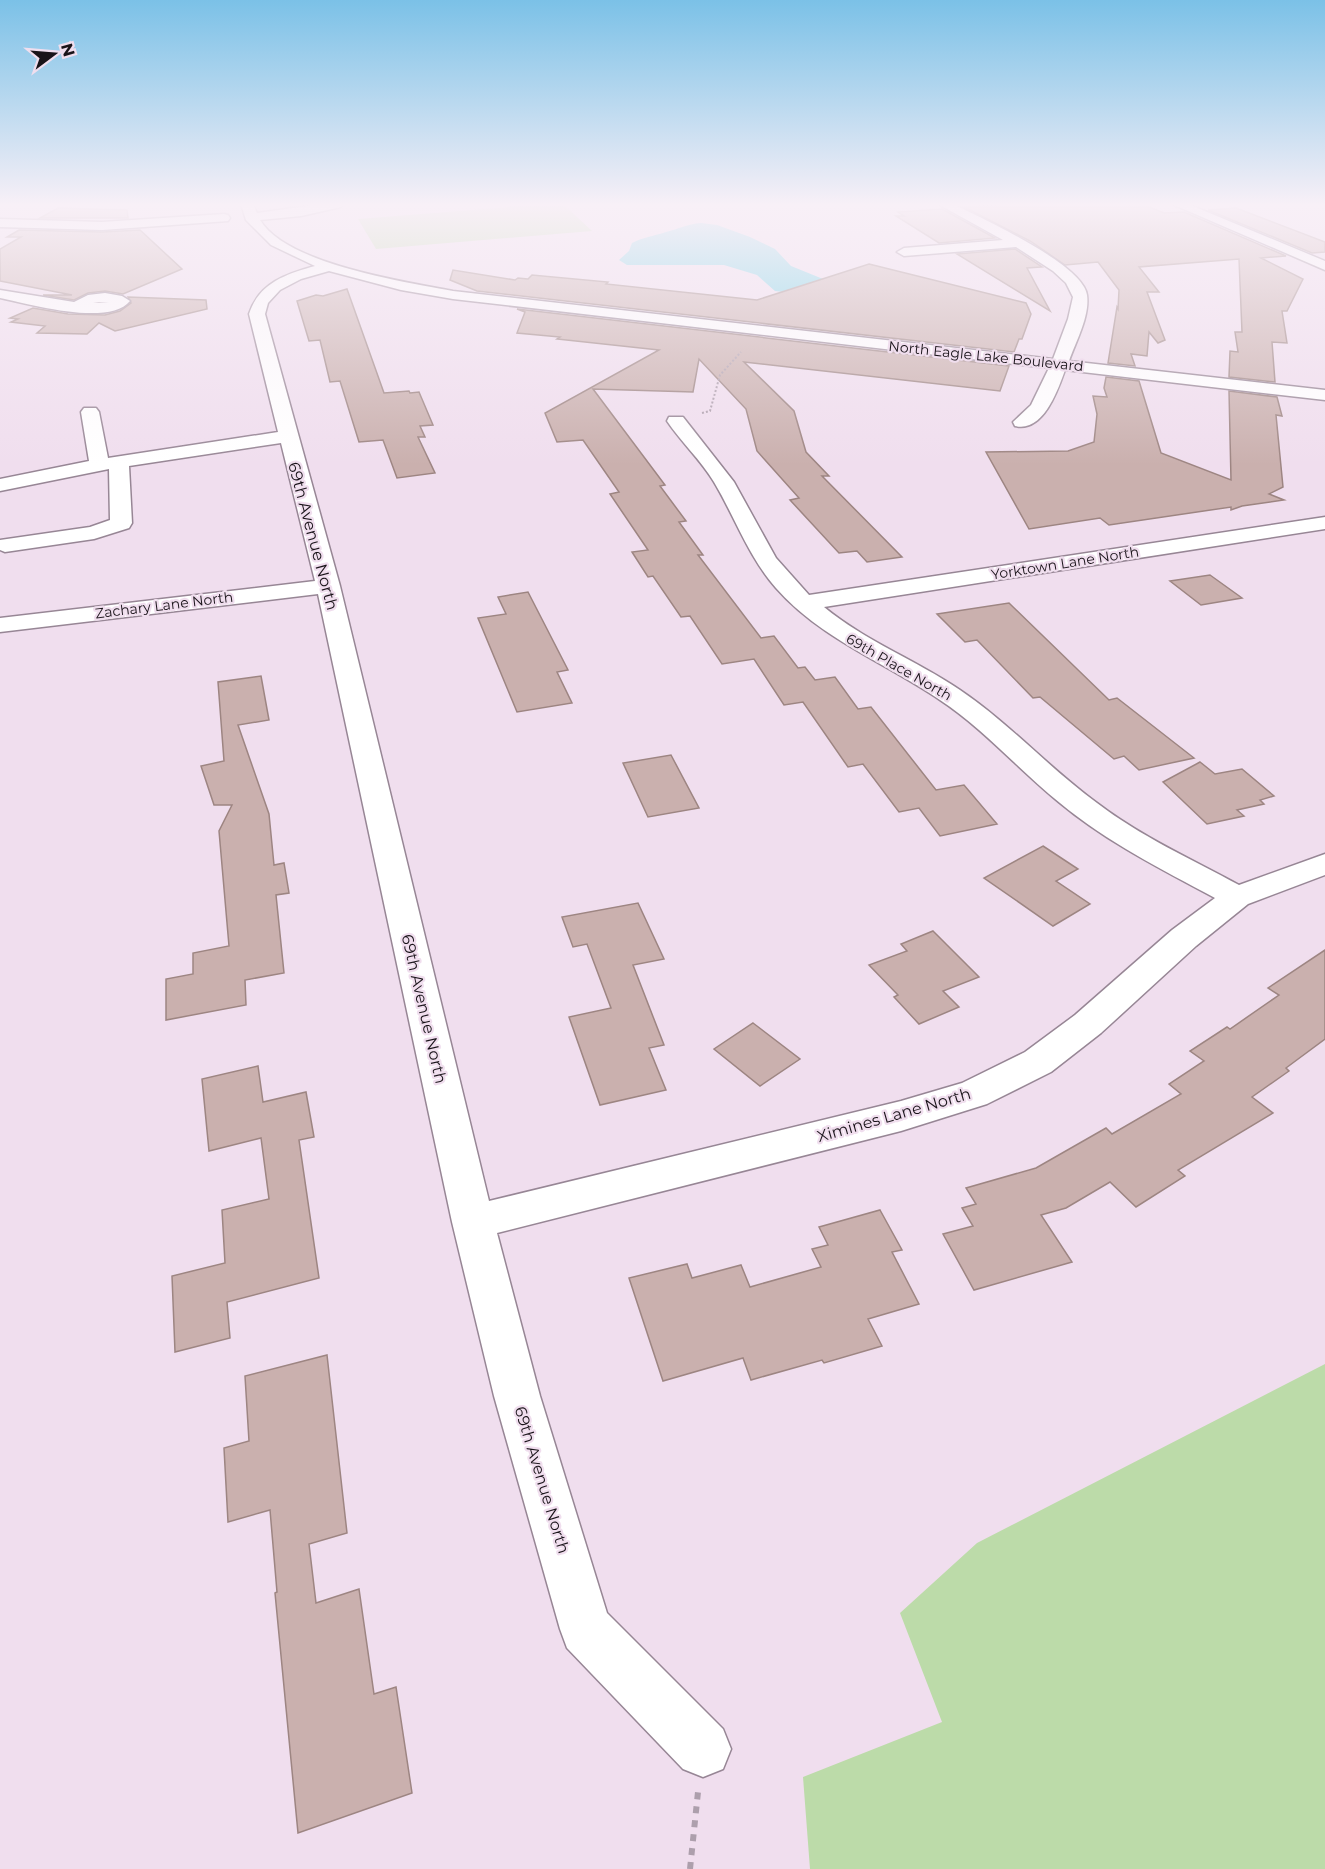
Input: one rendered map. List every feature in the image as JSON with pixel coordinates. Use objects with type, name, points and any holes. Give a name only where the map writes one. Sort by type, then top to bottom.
[{"type":"street","name":"69th Avenue North","points":[[268,291],[258,302],[256,314],[328,586],[473,1222],[517,1396],[586,1629],[703,1749]]},
{"type":"street","name":"North Eagle Lake Boulevard","points":[[434,291],[758,331],[1059,363],[1325,395]]},
{"type":"street","points":[[1022,422],[1038,409],[1059,363],[1078,313],[1079,291]]},
{"type":"street","points":[[0,294],[78,306]]},
{"type":"street","points":[[4,545],[94,533],[121,523],[110,463],[90,412]]},
{"type":"street","name":"69th Place North","points":[[676,421],[724,483],[767,560],[783,582],[823,620],[849,638],[949,694],[1005,738],[1089,812],[1115,829],[1238,897]]},
{"type":"street","points":[[0,484],[110,463],[287,436]]},
{"type":"street","name":"Yorktown Lane North","points":[[804,603],[1325,523]]},
{"type":"street","name":"Zachary Lane North","points":[[0,625],[328,586]]},
{"type":"street","name":"Ximines Lane North","points":[[473,1222],[901,1116],[974,1094],[1038,1062],[1080,1030],[1184,938],[1238,897],[1325,864]]},
{"type":"path","points":[[676,421],[710,411],[720,375],[758,331]]},
{"type":"path","points":[[690,1869],[703,1749]]},
{"type":"green space","points":[[1325,1364],[1325,1869],[810,1869],[803,1777],[942,1722],[900,1613],[977,1543]]},
{"type":"water","points":[[777,291],[806,291],[800,294]]},
{"type":"building","points":[[53,291],[103,291],[88,293],[74,300],[43,295],[72,295]]},
{"type":"building","points":[[106,291],[130,291],[123,294]]},
{"type":"building","points":[[348,291],[384,393],[419,392],[433,425],[420,426],[425,437],[418,437],[435,473],[397,478],[383,440],[359,442],[340,381],[330,382],[320,340],[309,341],[297,301],[316,295],[323,296]]},
{"type":"building","points":[[479,291],[674,291],[757,300],[784,291],[979,291],[1026,303],[1031,314],[1022,339],[1019,339],[1014,352]]},
{"type":"building","points":[[1018,291],[1039,291],[1050,311]]},
{"type":"building","points":[[1119,291],[1159,292],[1147,292],[1165,340],[1158,343],[1149,332],[1147,356],[1131,354],[1135,366],[1108,363],[1117,307],[1118,309]]},
{"type":"building","points":[[1240,291],[1297,291],[1287,311],[1282,311],[1287,343],[1272,342],[1275,382],[1229,377],[1230,351],[1238,352],[1235,332],[1242,332]]},
{"type":"building","points":[[128,297],[206,300],[207,309],[115,331],[99,323],[87,334],[37,333],[45,326],[11,322],[18,319],[10,318],[33,308],[68,314],[105,315],[120,311],[131,303]]},
{"type":"building","points":[[517,309],[1009,366],[1000,391],[744,362],[794,411],[806,452],[829,476],[822,476],[902,557],[867,562],[857,551],[839,553],[790,500],[799,498],[757,451],[746,409],[699,359],[693,392],[593,389],[665,485],[660,486],[686,521],[679,522],[703,555],[698,555],[761,638],[774,636],[798,668],[805,667],[815,680],[835,677],[858,709],[871,707],[936,790],[964,785],[997,824],[940,836],[919,808],[899,812],[863,764],[848,767],[803,702],[784,705],[754,659],[722,664],[690,616],[681,617],[653,576],[648,577],[632,552],[648,550],[610,494],[619,492],[583,440],[557,442],[545,413],[659,350],[517,333],[525,312]]},
{"type":"building","points":[[1106,377],[1139,381],[1161,453],[1231,480],[1229,391],[1277,397],[1282,416],[1276,415],[1283,487],[1269,494],[1284,500],[1242,506],[1231,510],[1231,507],[1109,525],[1100,518],[1029,529],[986,452],[1068,451],[1094,442],[1097,414],[1093,396],[1107,397],[1104,388]]},
{"type":"building","points":[[1210,575],[1242,598],[1201,605],[1170,581]]},
{"type":"building","points":[[528,592],[568,670],[557,672],[572,703],[517,712],[478,618],[506,614],[498,597]]},
{"type":"building","points":[[1009,603],[1109,700],[1117,698],[1194,758],[1139,770],[1124,756],[1114,759],[1040,697],[1033,698],[977,640],[965,642],[937,614]]},
{"type":"building","points":[[261,676],[269,720],[238,725],[269,814],[274,865],[284,863],[289,893],[276,895],[284,973],[245,980],[246,1005],[166,1020],[166,979],[193,974],[193,953],[229,946],[219,831],[232,805],[214,805],[201,766],[224,761],[218,682]]},
{"type":"building","points":[[671,755],[699,808],[648,817],[623,763]]},
{"type":"building","points":[[1200,762],[1215,774],[1242,769],[1274,796],[1260,800],[1264,804],[1237,810],[1244,816],[1207,824],[1163,782]]},
{"type":"building","points":[[1043,846],[1078,869],[1056,881],[1090,904],[1053,926],[984,878]]},
{"type":"building","points":[[638,903],[664,959],[633,965],[664,1045],[649,1048],[666,1090],[600,1105],[569,1017],[611,1008],[587,944],[573,947],[562,917]]},
{"type":"building","points":[[933,931],[979,977],[943,991],[959,1007],[919,1024],[894,997],[898,995],[869,965],[907,951],[901,944]]},
{"type":"building","points":[[1325,950],[1325,1039],[1286,1068],[1289,1071],[1252,1097],[1273,1113],[1178,1170],[1185,1176],[1136,1207],[1110,1182],[1066,1208],[1041,1215],[1072,1262],[974,1290],[943,1234],[973,1226],[962,1208],[976,1204],[966,1188],[1036,1168],[1106,1128],[1112,1134],[1181,1094],[1169,1084],[1204,1061],[1190,1051],[1227,1027],[1230,1029],[1279,995],[1268,988]]},
{"type":"building","points":[[753,1023],[800,1059],[760,1086],[714,1049]]},
{"type":"building","points":[[258,1066],[263,1102],[306,1092],[314,1137],[299,1140],[319,1278],[227,1302],[230,1338],[175,1352],[172,1276],[225,1263],[222,1210],[269,1199],[261,1138],[209,1151],[202,1079]]},
{"type":"building","points":[[880,1210],[902,1250],[892,1252],[919,1304],[868,1319],[882,1346],[824,1363],[822,1360],[751,1380],[743,1358],[663,1381],[629,1278],[687,1264],[692,1278],[741,1265],[750,1287],[821,1267],[812,1249],[828,1245],[819,1227]]},
{"type":"building","points":[[327,1355],[347,1533],[309,1544],[316,1603],[359,1589],[374,1694],[396,1687],[412,1793],[298,1833],[275,1593],[277,1592],[270,1510],[228,1522],[224,1448],[249,1441],[245,1376]]}]
